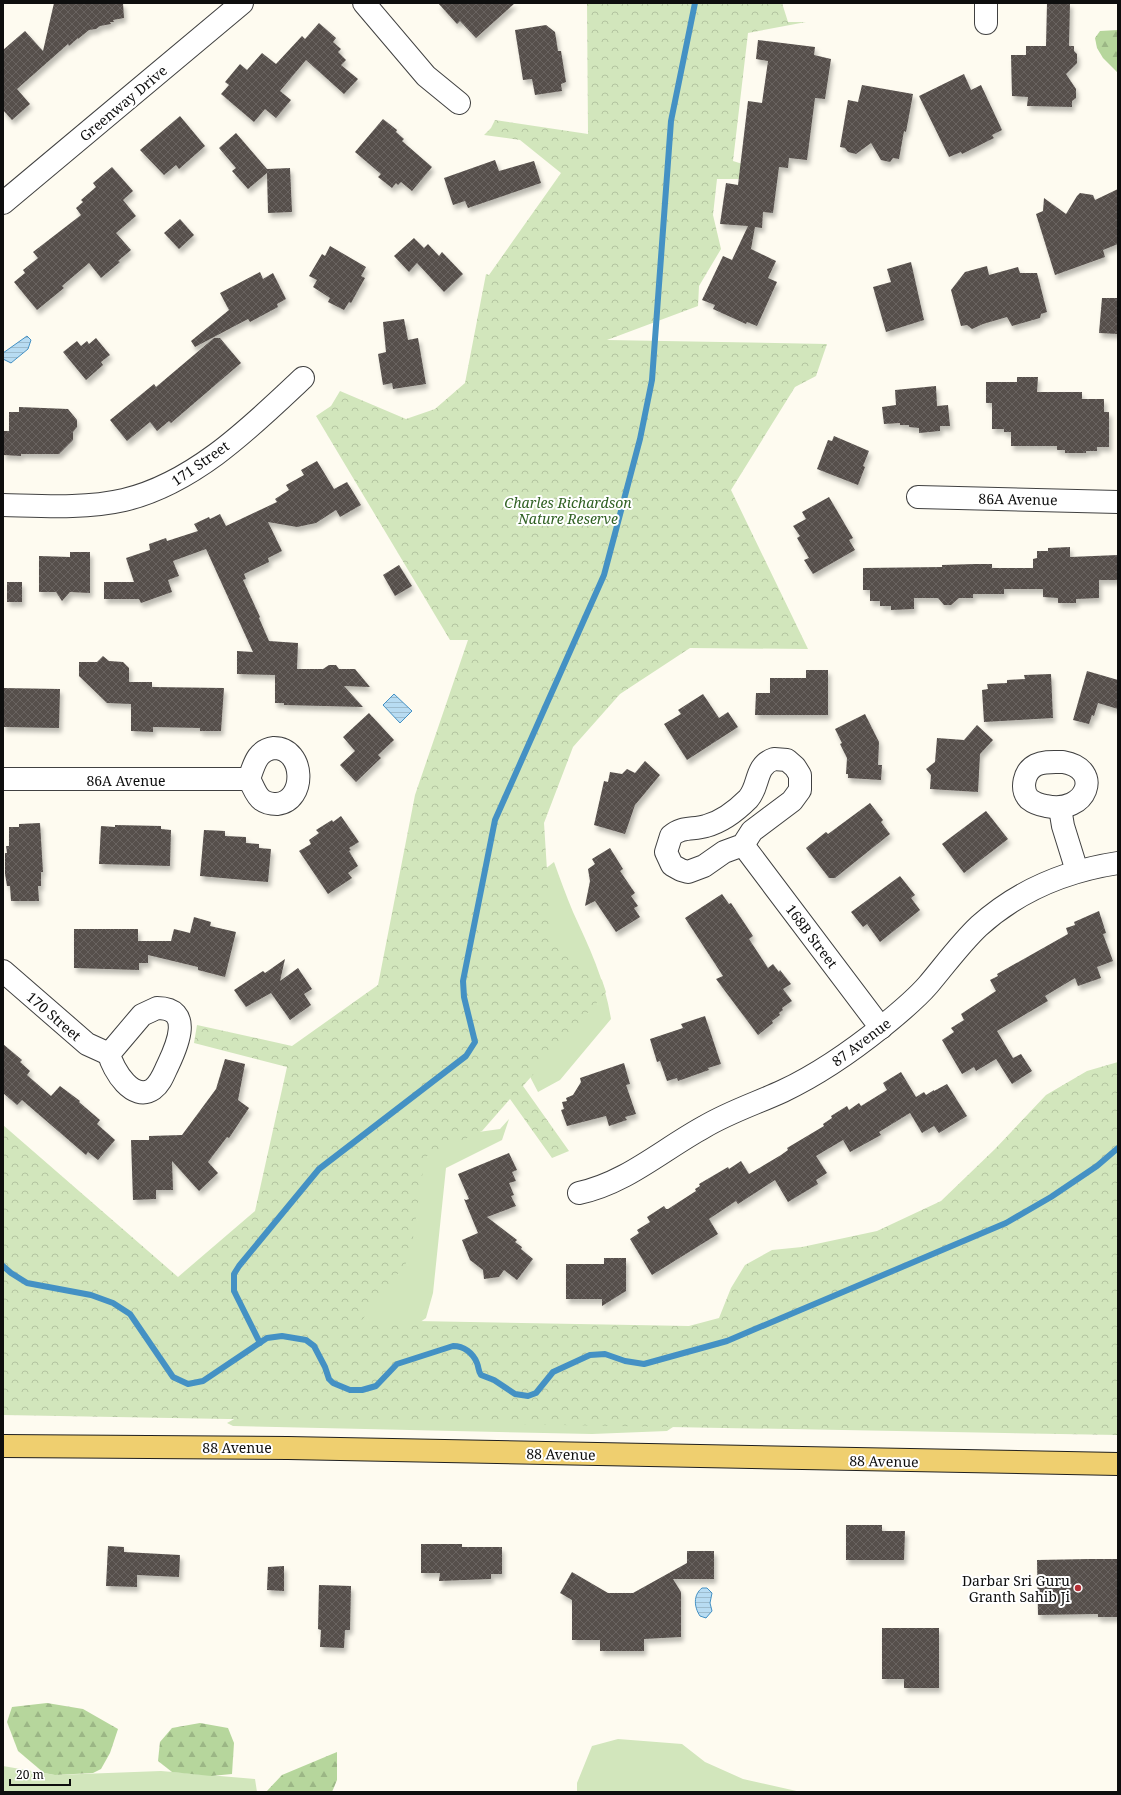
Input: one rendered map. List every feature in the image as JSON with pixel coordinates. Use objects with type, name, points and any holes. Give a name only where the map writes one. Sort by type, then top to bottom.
[{"type":"main road","name":"88 Avenue","points":[[3,1446],[288,1448],[1118,1464]]},
{"type":"street","name":"Greenway Drive","points":[[3,203],[242,3]]},
{"type":"street","points":[[364,3],[426,76],[459,103]]},
{"type":"street","name":"171 Street","points":[[3,505],[99,504],[131,498],[163,487],[190,472],[222,449],[303,378]]},
{"type":"street","name":"86A Avenue","points":[[918,497],[1118,502]]},
{"type":"street","points":[[774,759],[787,760],[795,766],[800,775],[801,786],[798,794],[792,801],[752,831],[744,845],[724,852],[704,866],[688,872],[672,865],[666,852],[668,841],[674,832],[684,828],[703,827],[718,821],[749,797],[764,765],[774,759]]},
{"type":"street","name":"86A Avenue","points":[[3,779],[238,781],[249,779]]},
{"type":"street","points":[[1060,808],[1064,830],[1077,871]]},
{"type":"street","name":"168B Street","points":[[744,845],[881,1028]]},
{"type":"street","name":"87 Avenue","points":[[579,1193],[611,1184],[705,1126],[808,1078],[846,1054],[881,1028],[924,989],[972,933],[999,910],[1034,888],[1077,871],[1118,863]]},
{"type":"street","name":"170 Street","points":[[3,971],[87,1044],[109,1054]]},
{"type":"green space","name":"Charles Richardson Nature Reserve","points":[[587,3],[782,3],[788,22],[806,22],[748,33],[733,161],[749,166],[747,179],[717,179],[713,215],[721,249],[699,286],[698,306],[607,340],[827,344],[816,376],[795,387],[731,490],[808,649],[690,648],[620,694],[573,747],[544,823],[551,933],[602,980],[606,992],[523,1086],[569,1151],[552,1158],[510,1099],[482,1131],[425,1157],[410,1258],[362,1320],[689,1326],[719,1318],[731,1288],[745,1265],[772,1250],[802,1247],[877,1231],[941,1201],[995,1149],[1046,1095],[1087,1071],[1118,1062],[1118,1435],[3,1415],[3,1125],[178,1277],[255,1211],[287,1067],[194,1043],[197,1025],[292,1046],[378,985],[415,795],[468,640],[450,640],[316,416],[331,406],[340,391],[406,419],[435,409],[465,383],[486,274],[489,275],[561,173],[520,140],[484,135],[491,128],[495,120],[588,134]]},
{"type":"green space","points":[[1118,30],[1118,73],[1103,58],[1097,48],[1095,38],[1100,31]]},
{"type":"green space","points":[[554,862],[570,906],[601,977],[611,1019],[560,1080],[538,1092],[526,1069],[530,881]]},
{"type":"green space","points":[[509,1119],[502,1140],[446,1168],[433,1293],[426,1318],[416,1325],[354,1333],[356,1149],[500,1129]]},
{"type":"green space","points":[[238,1417],[682,1421],[667,1431],[592,1434],[233,1426],[227,1423]]},
{"type":"green space","points":[[47,1703],[83,1709],[118,1729],[110,1753],[101,1769],[93,1773],[55,1775],[44,1773],[18,1751],[7,1722],[12,1707]]},
{"type":"green space","points":[[200,1723],[228,1728],[234,1743],[232,1774],[211,1776],[172,1772],[158,1761],[160,1742],[172,1728]]},
{"type":"green space","points":[[618,1739],[682,1744],[705,1762],[743,1779],[801,1792],[577,1792],[577,1783],[592,1746]]},
{"type":"green space","points":[[337,1752],[337,1780],[332,1792],[266,1792],[282,1775]]},
{"type":"green space","points":[[3,1766],[55,1775],[161,1771],[255,1779],[257,1792],[3,1792]]},
{"type":"water","points":[[27,336],[31,340],[28,349],[11,363],[3,359],[3,353]]},
{"type":"water","points":[[394,694],[412,711],[400,723],[383,705]]},
{"type":"water","points":[[702,1588],[707,1588],[712,1593],[710,1603],[712,1611],[706,1618],[700,1616],[695,1601],[697,1594]]},
{"type":"building","points":[[54,3],[123,3],[124,18],[113,20],[114,22],[110,22],[111,24],[89,30],[69,46],[68,44],[17,89],[30,104],[12,120],[3,110],[3,50],[25,31],[43,51]]},
{"type":"building","points":[[438,3],[515,3],[476,38],[460,21],[457,24]]},
{"type":"building","points":[[1047,3],[1070,3],[1069,46],[1074,46],[1074,51],[1077,54],[1077,63],[1066,74],[1076,89],[1076,98],[1072,101],[1072,107],[1027,106],[1028,97],[1012,96],[1011,55],[1026,55],[1026,46],[1046,46]]},
{"type":"building","points":[[319,23],[336,38],[333,42],[341,49],[338,52],[346,60],[341,65],[358,79],[344,94],[306,60],[280,91],[291,100],[276,118],[265,109],[254,122],[221,94],[229,85],[225,82],[240,64],[247,70],[262,53],[276,64],[302,36],[305,39]]},
{"type":"building","points":[[546,25],[555,32],[558,51],[561,51],[566,82],[561,84],[562,91],[535,95],[532,79],[523,80],[515,30]]},
{"type":"building","points":[[758,40],[815,47],[814,55],[831,59],[825,99],[815,98],[807,160],[789,158],[788,168],[779,167],[773,213],[763,212],[762,228],[755,227],[751,249],[776,261],[768,278],[777,282],[757,326],[747,322],[746,324],[713,309],[715,305],[702,300],[723,256],[732,260],[748,226],[720,224],[726,183],[738,185],[748,101],[762,103],[768,61],[756,59]]},
{"type":"building","points":[[964,74],[971,90],[981,85],[1002,130],[992,135],[994,138],[962,154],[961,152],[949,157],[919,96]]},
{"type":"building","points":[[862,85],[913,94],[899,159],[893,158],[890,162],[881,160],[871,143],[856,154],[848,152],[845,148],[840,147],[848,100],[858,102]]},
{"type":"building","points":[[180,116],[205,146],[179,169],[176,165],[164,175],[140,150]]},
{"type":"building","points":[[383,119],[397,130],[396,132],[404,139],[402,141],[432,167],[412,191],[401,182],[398,185],[396,183],[392,188],[378,177],[381,174],[355,152]]},
{"type":"building","points":[[236,133],[267,169],[290,168],[292,212],[268,213],[267,173],[248,189],[232,171],[236,168],[219,148]]},
{"type":"building","points":[[495,160],[499,171],[534,161],[541,183],[468,208],[465,201],[453,205],[444,178]]},
{"type":"building","points":[[112,167],[133,191],[123,200],[136,216],[116,233],[131,250],[118,261],[120,262],[101,278],[89,263],[62,286],[64,288],[37,310],[14,282],[25,273],[23,270],[38,258],[33,252],[81,215],[76,208],[83,202],[81,200],[96,187],[93,183]]},
{"type":"building","points":[[1118,189],[1118,244],[1103,250],[1105,257],[1055,275],[1036,214],[1043,211],[1044,198],[1066,214],[1080,193],[1093,195],[1095,200]]},
{"type":"building","points":[[180,219],[194,235],[179,249],[164,233]]},
{"type":"building","points":[[414,238],[424,248],[428,244],[439,256],[442,252],[463,274],[444,292],[417,263],[409,272],[394,256]]},
{"type":"building","points":[[330,246],[366,267],[361,276],[365,278],[351,303],[349,302],[344,310],[328,302],[330,298],[313,287],[317,280],[309,276],[322,254],[325,256]]},
{"type":"building","points":[[911,262],[924,320],[886,332],[873,287],[891,282],[887,269]]},
{"type":"building","points":[[987,266],[989,275],[1018,267],[1020,273],[1037,273],[1047,312],[1041,314],[1040,318],[1012,326],[1007,317],[972,329],[967,325],[961,326],[951,290],[965,272]]},
{"type":"building","points":[[260,272],[263,279],[273,273],[286,299],[277,304],[278,307],[250,322],[248,319],[195,347],[191,341],[229,310],[220,293]]},
{"type":"building","points":[[1102,298],[1118,298],[1118,334],[1099,333]]},
{"type":"building","points":[[404,319],[408,340],[418,338],[426,384],[393,389],[392,383],[383,385],[378,354],[386,352],[383,322]]},
{"type":"building","points":[[96,338],[110,355],[101,362],[103,365],[86,380],[63,352],[77,341],[81,346],[87,341],[89,344]]},
{"type":"building","points":[[214,338],[220,338],[241,363],[171,423],[169,421],[157,431],[150,422],[127,441],[110,420],[154,384],[156,387]]},
{"type":"building","points":[[1017,377],[1038,377],[1037,392],[1082,392],[1082,399],[1104,399],[1104,412],[1109,412],[1109,447],[1097,447],[1097,451],[1086,451],[1086,453],[1065,453],[1065,450],[1057,450],[1057,446],[1011,446],[1011,432],[1004,432],[1004,429],[992,429],[992,403],[986,403],[986,382],[1017,382]]},
{"type":"building","points":[[936,386],[937,406],[948,405],[950,426],[940,426],[940,431],[919,433],[919,428],[909,427],[909,425],[900,425],[900,423],[884,424],[882,407],[896,405],[895,390]]},
{"type":"building","points":[[19,407],[68,409],[77,420],[77,427],[73,432],[73,440],[59,454],[21,454],[21,456],[3,455],[3,431],[9,431],[9,412],[19,412]]},
{"type":"building","points":[[834,436],[869,451],[858,485],[817,469],[828,440],[832,441]]},
{"type":"building","points":[[317,461],[334,489],[347,482],[361,505],[340,517],[336,510],[316,523],[297,527],[268,522],[282,551],[268,558],[269,562],[244,574],[246,579],[243,580],[269,641],[298,643],[297,669],[323,669],[329,665],[336,665],[339,669],[355,669],[370,687],[344,686],[363,707],[284,705],[284,703],[275,703],[275,675],[237,674],[237,651],[253,652],[206,549],[173,561],[179,576],[168,580],[172,592],[141,603],[139,599],[104,599],[104,582],[134,582],[126,558],[150,550],[149,544],[166,538],[167,541],[198,531],[194,524],[209,517],[210,519],[220,514],[226,526],[277,502],[275,499],[289,490],[286,485],[304,475],[301,470]]},
{"type":"building","points":[[829,497],[853,538],[849,540],[855,550],[813,574],[804,560],[809,558],[797,538],[800,536],[793,526],[806,519],[802,512]]},
{"type":"building","points":[[1070,547],[1070,557],[1118,555],[1118,580],[1099,580],[1099,598],[1076,599],[1076,603],[1058,603],[1058,598],[1043,597],[1043,589],[1004,589],[1004,594],[973,594],[973,598],[959,598],[951,605],[944,605],[938,598],[914,598],[914,609],[891,610],[891,606],[880,606],[880,601],[870,601],[870,590],[863,590],[863,568],[942,567],[942,565],[992,564],[992,568],[1033,568],[1033,559],[1037,558],[1037,551],[1048,551],[1048,548]]},
{"type":"building","points":[[70,552],[90,552],[90,593],[70,592],[62,601],[56,592],[39,592],[39,556],[70,557]]},
{"type":"building","points":[[399,565],[412,586],[395,596],[383,575]]},
{"type":"building","points":[[7,582],[22,582],[22,602],[7,602]]},
{"type":"building","points":[[103,656],[109,661],[123,662],[129,668],[129,682],[152,682],[152,687],[224,688],[221,731],[200,731],[200,728],[153,727],[153,732],[131,731],[131,704],[107,703],[79,676],[79,662],[97,662]]},
{"type":"building","points":[[806,670],[828,670],[828,715],[755,715],[756,693],[770,693],[770,678],[806,678]]},
{"type":"building","points":[[1087,671],[1118,680],[1118,709],[1098,703],[1094,716],[1092,715],[1089,724],[1073,720]]},
{"type":"building","points":[[1051,674],[1053,718],[984,722],[982,690],[988,689],[987,684],[1007,683],[1007,680],[1025,679],[1024,675]]},
{"type":"building","points":[[3,688],[60,689],[59,728],[3,727]]},
{"type":"building","points":[[703,694],[719,718],[728,712],[738,727],[687,760],[664,724],[681,714],[678,710]]},
{"type":"building","points":[[369,713],[394,740],[378,755],[381,758],[356,782],[340,765],[355,751],[343,737]]},
{"type":"building","points":[[865,714],[879,742],[878,765],[882,765],[881,780],[848,778],[848,774],[846,774],[847,758],[835,729]]},
{"type":"building","points":[[977,725],[993,740],[980,754],[978,792],[930,789],[931,775],[926,769],[935,762],[937,738],[964,740]]},
{"type":"building","points":[[645,761],[660,775],[635,805],[625,834],[594,825],[604,781],[608,782],[610,772],[622,774],[627,769],[635,773]]},
{"type":"building","points":[[870,803],[883,820],[881,822],[890,834],[835,878],[829,878],[806,848],[826,832],[828,834]]},
{"type":"building","points":[[986,811],[1008,839],[964,873],[942,844]]},
{"type":"building","points":[[341,816],[359,842],[349,848],[351,850],[349,851],[358,866],[348,873],[352,878],[328,894],[299,851],[311,844],[309,840],[319,833],[316,830],[332,820],[333,822]]},
{"type":"building","points":[[40,823],[43,872],[41,872],[41,886],[38,886],[39,901],[11,901],[10,886],[7,886],[5,874],[5,853],[7,853],[6,846],[9,846],[9,827],[19,827],[19,824]]},
{"type":"building","points":[[115,825],[161,826],[161,829],[171,830],[170,866],[99,864],[101,826],[115,827]]},
{"type":"building","points":[[204,830],[225,831],[225,836],[246,837],[246,843],[259,844],[259,848],[271,849],[268,882],[200,876]]},
{"type":"building","points":[[610,848],[623,869],[620,871],[635,893],[631,896],[638,906],[634,908],[640,917],[616,932],[595,901],[585,906],[590,881],[588,869],[595,864],[592,859]]},
{"type":"building","points":[[900,876],[915,895],[911,898],[920,910],[880,942],[867,924],[863,927],[851,912]]},
{"type":"building","points":[[722,894],[729,904],[731,903],[753,936],[749,939],[768,968],[773,964],[791,984],[783,989],[792,1001],[782,1008],[783,1010],[779,1013],[780,1015],[772,1021],[773,1023],[758,1035],[716,979],[723,976],[685,918]]},
{"type":"building","points":[[1099,911],[1106,933],[1103,934],[1113,961],[1097,967],[1101,978],[1078,986],[1075,978],[1045,996],[1048,1001],[997,1031],[1013,1058],[1021,1054],[1032,1071],[1012,1084],[996,1059],[976,1071],[974,1067],[962,1074],[942,1040],[954,1032],[951,1028],[964,1020],[961,1014],[996,991],[990,980],[998,976],[997,974],[1068,934],[1066,928],[1075,925],[1074,922]]},
{"type":"building","points":[[194,917],[211,922],[210,926],[236,932],[225,977],[198,970],[198,967],[148,955],[148,963],[139,963],[139,970],[74,968],[74,929],[138,929],[138,941],[171,941],[174,929],[190,933]]},
{"type":"building","points":[[285,959],[280,981],[298,968],[312,989],[304,994],[311,1005],[290,1020],[271,993],[246,1007],[234,990],[263,971],[265,973]]},
{"type":"building","points":[[705,1016],[721,1064],[678,1081],[677,1078],[667,1081],[660,1061],[657,1062],[650,1039],[683,1028],[681,1024]]},
{"type":"building","points":[[3,1044],[22,1060],[20,1062],[30,1071],[27,1075],[51,1096],[60,1086],[80,1101],[79,1102],[100,1120],[97,1124],[115,1140],[98,1160],[88,1152],[86,1155],[22,1100],[17,1105],[3,1093]]},
{"type":"building","points":[[225,1059],[245,1064],[238,1100],[249,1108],[229,1138],[227,1137],[208,1162],[218,1173],[199,1191],[172,1161],[173,1190],[156,1190],[156,1199],[133,1200],[131,1140],[149,1140],[149,1136],[182,1135],[216,1089]]},
{"type":"building","points":[[624,1063],[630,1084],[626,1085],[636,1114],[625,1117],[627,1120],[609,1126],[606,1116],[567,1126],[561,1110],[564,1109],[562,1102],[567,1101],[566,1098],[573,1095],[581,1082],[580,1078]]},
{"type":"building","points":[[901,1072],[916,1097],[924,1092],[926,1095],[947,1084],[967,1116],[939,1133],[934,1126],[922,1133],[910,1113],[879,1132],[881,1135],[850,1152],[843,1140],[816,1156],[827,1173],[816,1180],[818,1184],[788,1202],[775,1180],[738,1204],[736,1201],[709,1219],[718,1234],[652,1275],[630,1239],[639,1233],[637,1230],[650,1222],[647,1217],[664,1206],[668,1209],[696,1191],[695,1189],[700,1186],[699,1184],[728,1167],[729,1169],[741,1161],[749,1174],[781,1155],[788,1150],[787,1148],[824,1126],[823,1124],[832,1118],[831,1116],[847,1106],[849,1110],[859,1103],[861,1106],[887,1090],[883,1083]]},
{"type":"building","points":[[509,1153],[517,1170],[512,1172],[516,1181],[509,1183],[514,1195],[511,1196],[516,1206],[487,1217],[517,1240],[515,1242],[533,1259],[517,1280],[504,1270],[499,1277],[484,1279],[483,1270],[470,1260],[462,1240],[478,1233],[464,1199],[469,1199],[458,1174]]},
{"type":"building","points":[[604,1258],[626,1258],[626,1291],[602,1306],[602,1299],[566,1299],[566,1264],[604,1264]]},
{"type":"building","points":[[846,1525],[882,1525],[882,1531],[905,1531],[904,1560],[846,1560]]},
{"type":"building","points":[[421,1544],[462,1544],[462,1547],[502,1547],[502,1574],[491,1574],[491,1579],[439,1581],[440,1573],[421,1573]]},
{"type":"building","points":[[108,1546],[124,1547],[124,1552],[180,1555],[179,1577],[137,1575],[137,1587],[106,1586]]},
{"type":"building","points":[[687,1551],[714,1551],[714,1579],[673,1579],[681,1592],[681,1637],[644,1639],[644,1651],[600,1651],[600,1640],[572,1640],[572,1600],[560,1593],[572,1572],[608,1593],[633,1593],[687,1563]]},
{"type":"building","name":"Darbar Sri Guru Granth Sahib Ji","points":[[1118,1559],[1118,1617],[1098,1617],[1098,1614],[1038,1615],[1037,1560]]},
{"type":"building","points":[[284,1566],[284,1591],[267,1590],[268,1567]]},
{"type":"building","points":[[319,1585],[351,1586],[350,1630],[345,1630],[344,1648],[320,1647],[321,1630],[318,1629]]},
{"type":"building","points":[[882,1628],[939,1628],[939,1688],[904,1688],[904,1679],[882,1679]]},
{"type":"waterway","points":[[260,1343],[234,1291],[234,1274],[239,1266],[319,1169],[466,1056],[475,1042],[464,997],[463,981],[495,820],[604,575],[640,439],[652,380],[671,121],[695,3]]},
{"type":"waterway","points":[[3,1266],[27,1283],[91,1295],[113,1303],[130,1314],[173,1377],[188,1384],[203,1381],[267,1338],[282,1336],[306,1340],[314,1346],[325,1367],[329,1379],[333,1383],[350,1390],[362,1390],[376,1386],[397,1364],[457,1346],[471,1353],[478,1365],[481,1375],[494,1380],[515,1394],[528,1396],[536,1393],[553,1372],[590,1355],[605,1354],[625,1361],[644,1364],[727,1341],[1006,1223],[1051,1197],[1097,1166],[1118,1148]]},
{"type":"place","name":"Darbar Sri Guru Granth Sahib Ji","points":[[1078,1588]]}]
